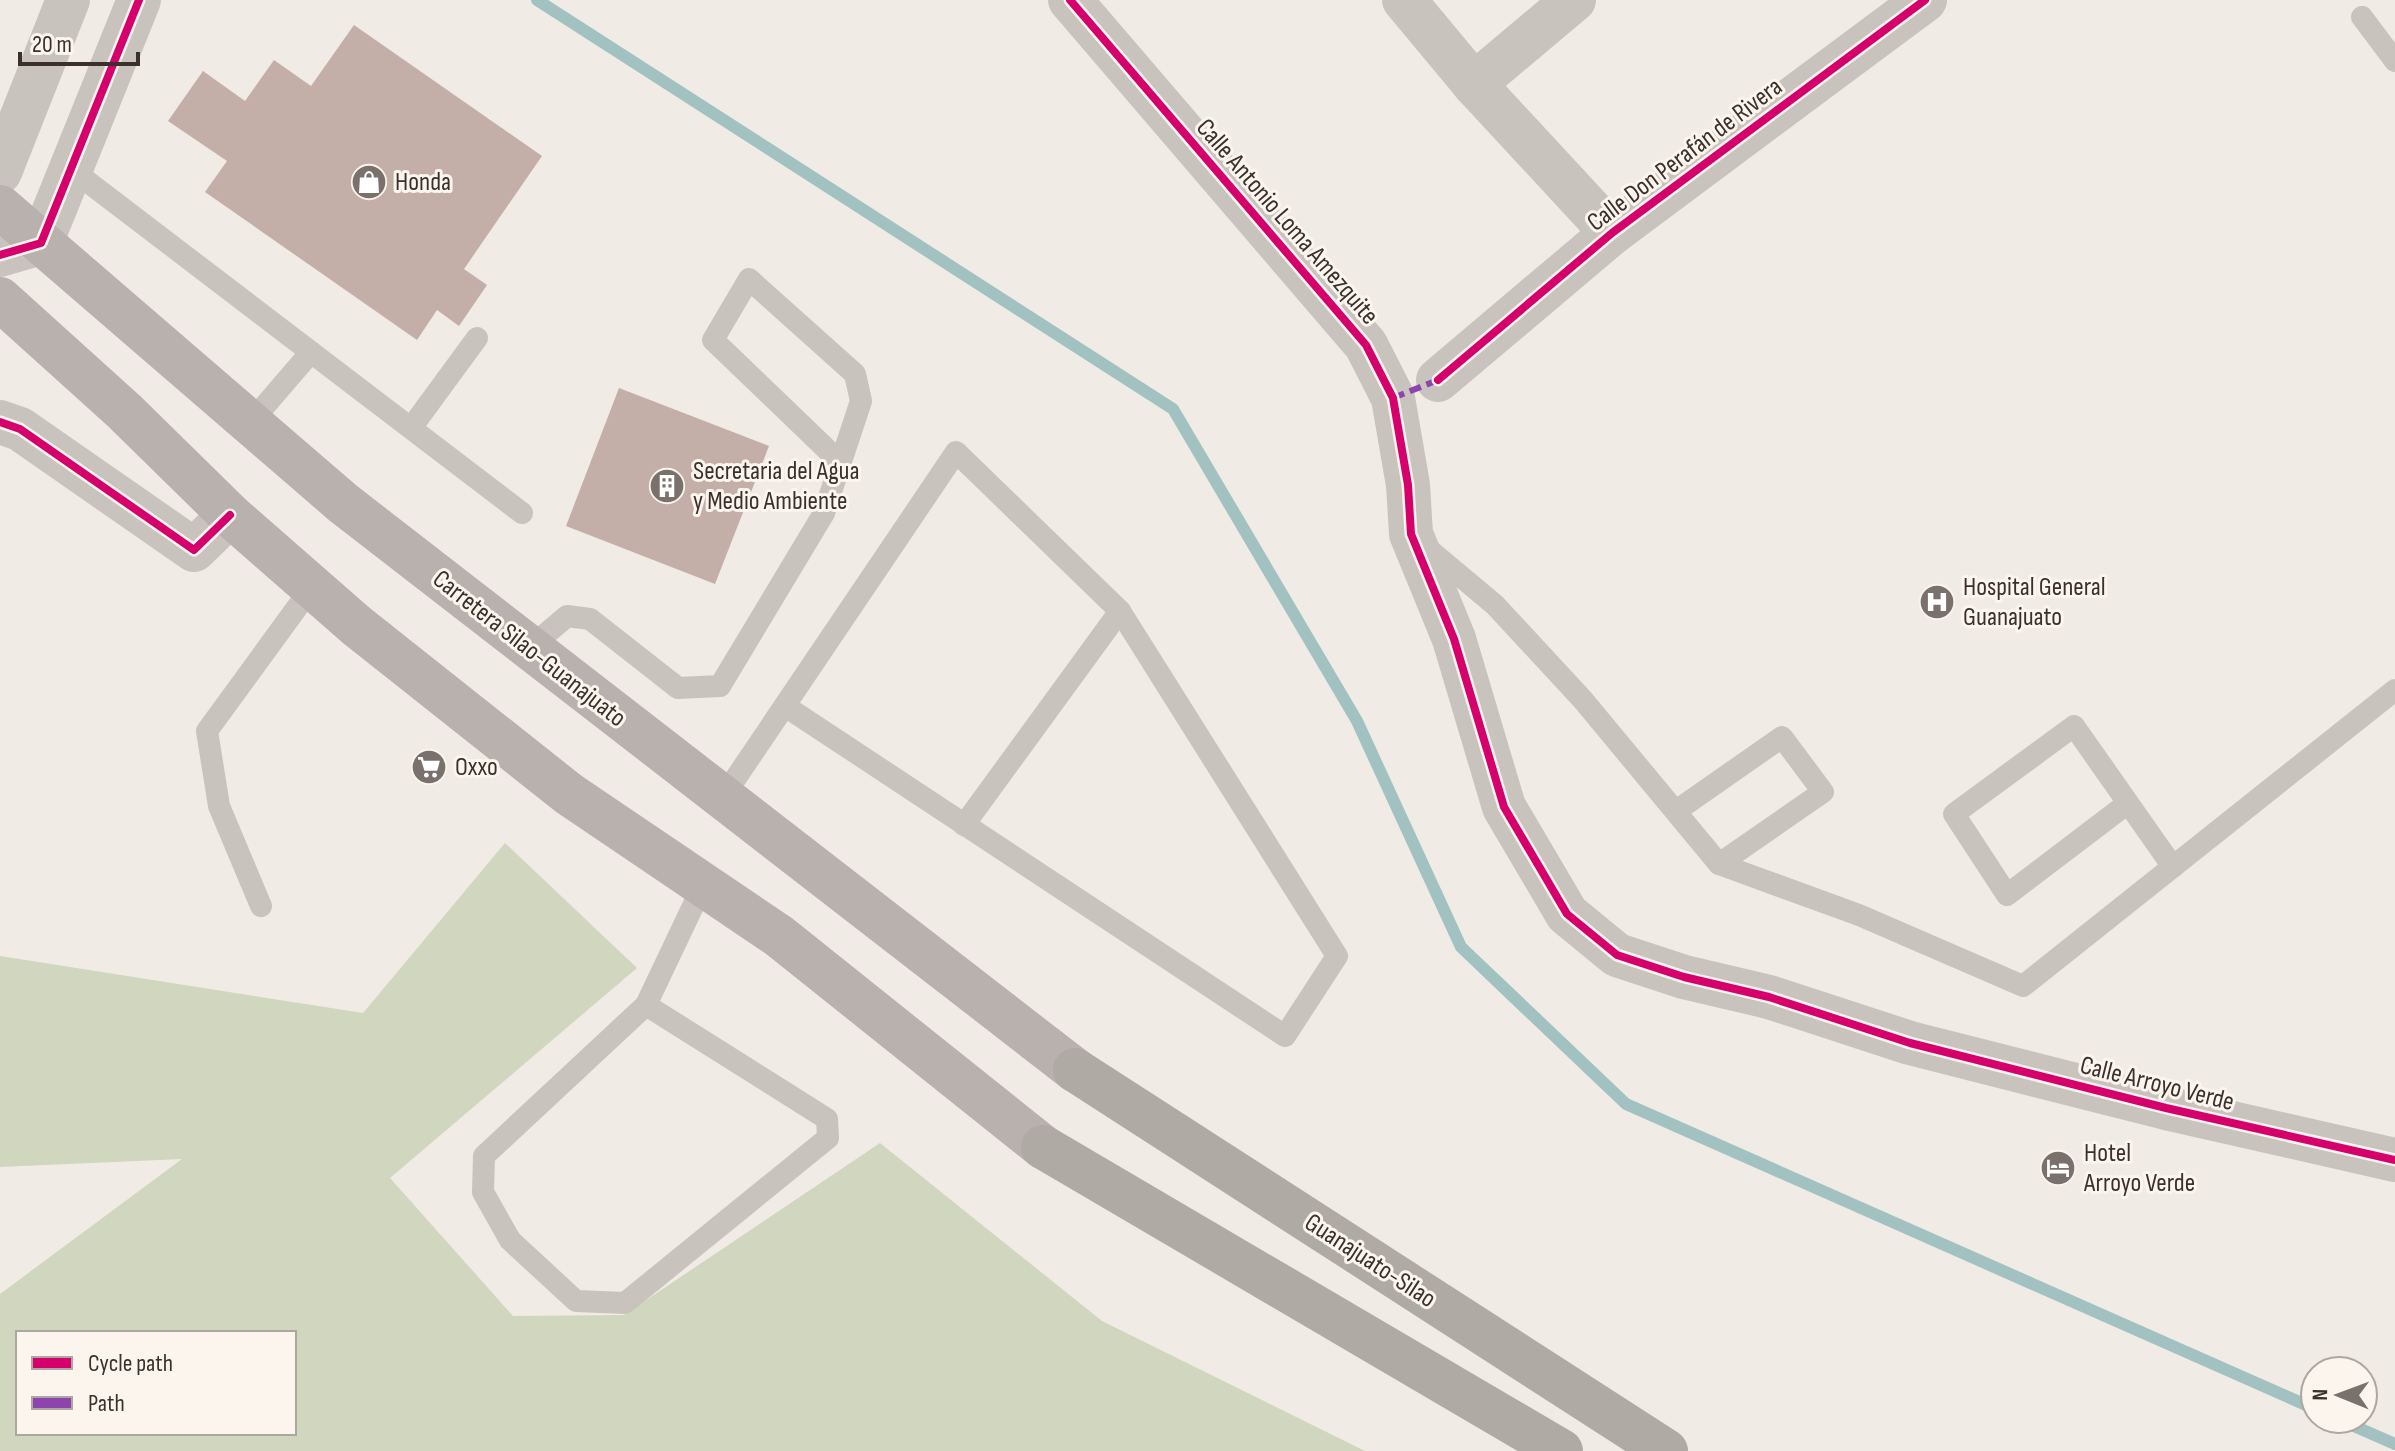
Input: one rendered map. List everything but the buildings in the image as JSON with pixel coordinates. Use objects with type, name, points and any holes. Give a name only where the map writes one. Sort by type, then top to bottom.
[{"type":"highway","name":"Guanajuato-Silao","points":[[1075,1070],[1666,1451]]},
{"type":"highway","points":[[1043,1147],[1561,1451]]},
{"type":"main road","name":"Carretera Silao-Guanajuato","points":[[0,207],[343,503],[527,650],[723,797],[1075,1070]]},
{"type":"main road","points":[[0,299],[124,411],[230,515],[312,587],[569,794],[779,936],[1043,1147]]},
{"type":"street","points":[[0,172],[68,0]]},
{"type":"street","points":[[0,255],[41,243],[139,0]]},
{"type":"street","name":"Calle Antonio Loma Amezquite","points":[[1070,0],[1366,345],[1393,398],[1408,485],[1411,534],[1454,639],[1504,807],[1567,914],[1617,955],[1684,977],[1769,997],[1910,1043]]},
{"type":"street","points":[[1404,0],[1474,84],[1612,233]]},
{"type":"street","points":[[1474,84],[1574,0]]},
{"type":"street","name":"Calle Don Perafán de Rivera","points":[[1438,380],[1612,233],[1925,0]]},
{"type":"street","points":[[0,422],[20,429],[194,550],[230,515]]},
{"type":"street","name":"Calle Arroyo Verde","points":[[1910,1043],[2166,1108],[2395,1160]]},
{"type":"lane","points":[[2362,17],[2395,61]]},
{"type":"lane","points":[[71,169],[522,513]]},
{"type":"lane","points":[[527,650],[567,616],[590,619],[678,688],[720,686],[824,513],[841,463],[861,401],[855,374],[749,279],[713,340],[734,364],[841,463]]},
{"type":"lane","points":[[411,428],[477,338]]},
{"type":"lane","points":[[250,423],[311,352]]},
{"type":"lane","points":[[723,797],[956,452],[1120,611],[1337,956],[1285,1036],[785,706]]},
{"type":"lane","points":[[1411,534],[1495,605],[1583,700],[1719,864],[1859,915],[2023,986],[2395,690]]},
{"type":"lane","points":[[261,906],[219,806],[207,731],[312,587]]},
{"type":"lane","points":[[964,825],[1120,611]]},
{"type":"lane","points":[[2128,803],[2007,895],[1954,814],[2074,726],[2173,867]]},
{"type":"lane","points":[[1676,811],[1782,737],[1823,792],[1719,864]]},
{"type":"lane","points":[[646,1005],[827,1119],[828,1138],[625,1303],[576,1301],[510,1240],[483,1192],[484,1156],[646,1005],[703,885]]},
{"type":"green space","points":[[505,843],[637,968],[390,1178],[513,1316],[624,1315],[880,1143],[1102,1321],[1365,1451],[0,1451],[0,1294],[182,1159],[0,1167],[0,956],[363,1013]]},
{"type":"waterway","points":[[537,0],[1173,409],[1357,721],[1461,947],[1626,1104],[2299,1402]]},
{"type":"waterway","points":[[2374,1435],[2395,1444]]},
{"type":"marked path","points":[[1393,398],[1438,380]]},
{"type":"cycle path","points":[[0,255],[41,243],[139,0]]},
{"type":"cycle path","points":[[1070,0],[1366,345],[1393,398],[1408,485],[1411,534],[1454,639],[1504,807],[1567,914],[1617,955],[1684,977],[1769,997],[1910,1043],[2166,1108],[2395,1160]]},
{"type":"cycle path","points":[[1438,380],[1612,233],[1925,0]]},
{"type":"cycle path","points":[[0,422],[20,429],[194,550],[230,515]]},
{"type":"place","name":"Honda","points":[[369,182]]},
{"type":"place","name":"Secretaria del Agua y Medio Ambiente","points":[[667,486]]},
{"type":"place","name":"Hospital General Guanajuato","points":[[1937,602]]},
{"type":"place","name":"Oxxo","points":[[429,767]]},
{"type":"place","name":"Hotel Arroyo Verde","points":[[2058,1168]]}]
